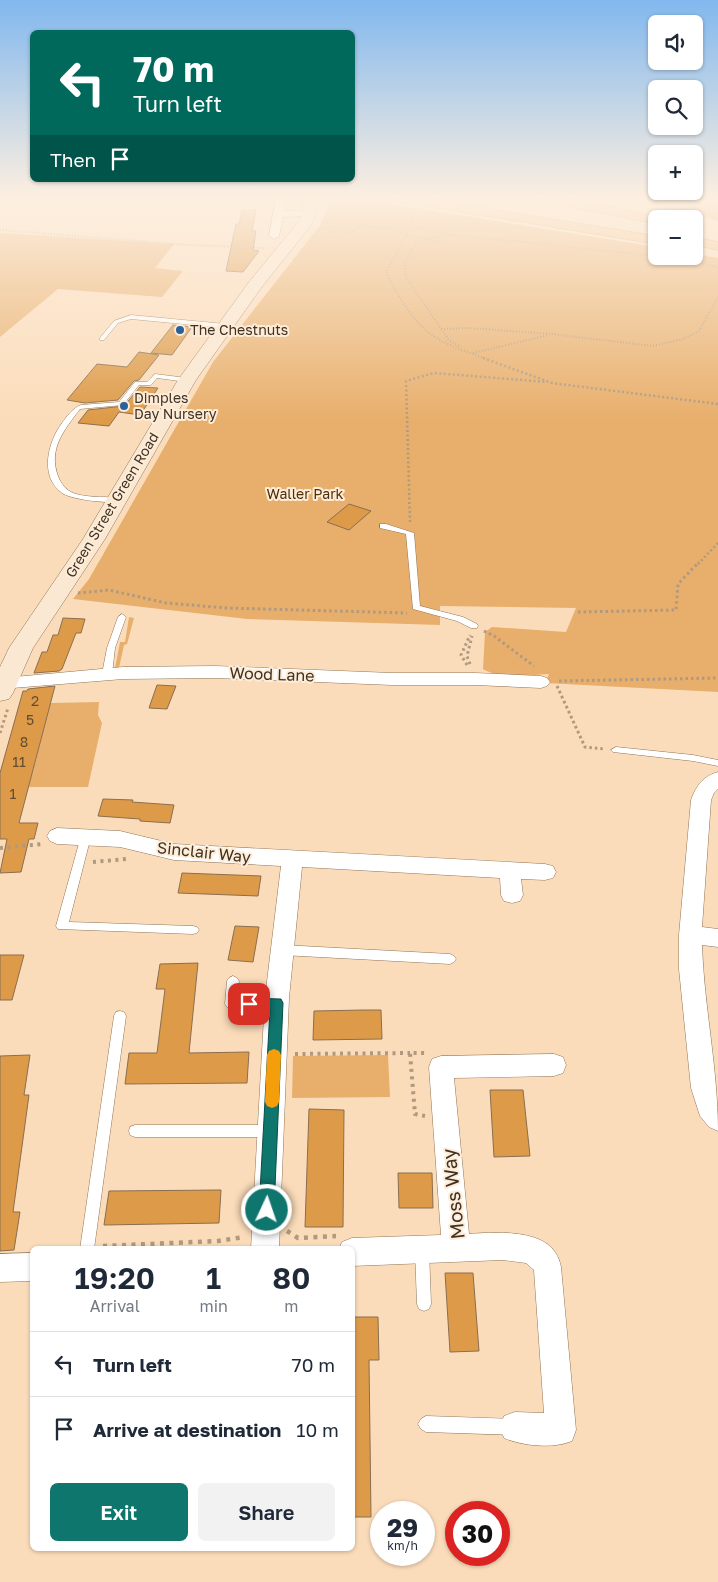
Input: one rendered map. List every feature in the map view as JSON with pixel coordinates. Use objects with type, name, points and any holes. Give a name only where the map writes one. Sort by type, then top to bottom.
[{"type":"main road","name":"Green Street Green Road","points":[[2,688],[21,648],[94,539],[187,380],[260,272]]},
{"type":"street","name":"Wood Lane","points":[[2,688],[19,684],[107,674],[215,672],[392,679],[475,679],[540,676]]},
{"type":"street","points":[[718,779],[705,789],[701,800],[690,935],[691,969],[704,1088],[709,1108],[718,1119]]},
{"type":"street","name":"Sinclair Way","points":[[48,839],[86,836],[120,839],[174,852],[545,872]]},
{"type":"street","points":[[255,1242],[270,1131],[281,950],[292,859]]},
{"type":"street","points":[[510,871],[512,895]]},
{"type":"street","points":[[690,935],[718,938]]},
{"type":"street","name":"Moss Way","points":[[515,1427],[561,1430],[549,1274],[545,1260],[534,1251],[521,1247],[456,1248],[441,1067],[554,1065]]},
{"type":"street","points":[[345,1244],[422,1249],[456,1248]]},
{"type":"street","points":[[0,1268],[30,1267]]},
{"type":"lane","points":[[102,339],[116,322],[131,318],[224,326]]},
{"type":"lane","points":[[116,500],[68,494],[59,486],[51,451],[55,438],[78,408],[83,406],[121,404],[137,383],[149,384],[156,376],[187,380]]},
{"type":"lane","points":[[383,526],[410,533],[416,607],[460,619],[474,626]]},
{"type":"lane","points":[[107,674],[111,648],[122,617]]},
{"type":"lane","points":[[616,750],[693,758],[718,763]]},
{"type":"lane","points":[[86,836],[62,926],[193,930]]},
{"type":"lane","points":[[281,950],[450,959]]},
{"type":"lane","points":[[233,981],[232,1004],[277,1001]]},
{"type":"lane","points":[[92,1246],[120,1016]]},
{"type":"lane","points":[[136,1131],[270,1131]]},
{"type":"lane","points":[[422,1249],[424,1304]]},
{"type":"lane","points":[[426,1424],[515,1427]]},
{"type":"path","points":[[386,272],[391,283],[422,327],[430,334],[470,353],[552,383]]},
{"type":"path","points":[[404,272],[406,278],[449,340],[470,353],[552,334]]},
{"type":"path","points":[[441,329],[468,328],[552,334],[653,346],[683,339],[699,331],[718,297]]},
{"type":"path","points":[[711,308],[718,309]]},
{"type":"path","points":[[410,533],[406,381],[434,373],[552,383],[718,404]]},
{"type":"path","points":[[578,612],[676,610],[678,584],[718,543]]},
{"type":"path","points":[[82,594],[109,590],[166,603],[227,608],[413,613],[416,607]]},
{"type":"path","points":[[474,626],[494,636],[540,676]]},
{"type":"path","points":[[474,626],[461,655],[475,679]]},
{"type":"path","points":[[474,626],[468,656],[475,679]]},
{"type":"path","points":[[616,750],[585,747],[555,682],[718,678]]},
{"type":"path","points":[[37,844],[48,839]]},
{"type":"path","points":[[0,848],[37,844],[48,839]]},
{"type":"path","points":[[79,862],[135,858]]},
{"type":"path","points":[[410,1053],[415,1114],[418,1116],[434,1116]]},
{"type":"path","points":[[289,1054],[428,1053]]},
{"type":"path","points":[[284,1228],[298,1238],[345,1244]]},
{"type":"path","points":[[128,1246],[240,1238],[255,1242]]},
{"type":"green space","points":[[0,272],[182,272],[162,297],[58,289],[0,337]]},
{"type":"green space","name":"Waller Park","points":[[284,272],[718,272],[718,692],[545,683],[549,674],[506,676],[483,669],[485,632],[492,627],[566,632],[576,608],[440,606],[440,625],[247,619],[73,599],[89,579],[213,362]]},
{"type":"green space","points":[[129,617],[134,618],[127,644],[124,645],[119,668],[115,668],[120,642],[125,642]]},
{"type":"green space","points":[[99,702],[98,715],[102,723],[88,787],[29,787],[30,781],[24,778],[31,777],[34,768],[26,768],[27,764],[35,764],[50,703]]},
{"type":"green space","points":[[388,1055],[390,1097],[292,1098],[293,1056]]},
{"type":"building","points":[[173,325],[192,327],[172,355],[151,353]]},
{"type":"building","points":[[139,352],[159,355],[139,380],[134,381],[118,400],[85,403],[67,400],[97,364],[127,367]]},
{"type":"building","points":[[140,387],[158,388],[140,415],[119,412],[109,426],[78,423],[88,410],[124,406]]},
{"type":"building","points":[[349,504],[371,511],[349,530],[327,522]]},
{"type":"building","points":[[63,618],[85,619],[81,633],[76,633],[62,669],[59,671],[34,673],[42,652],[47,652],[53,635],[58,635]]},
{"type":"building","points":[[157,685],[176,686],[167,709],[149,708]]},
{"type":"building","points":[[55,686],[19,823],[38,823],[34,839],[29,839],[21,872],[0,873],[7,839],[0,839],[0,773],[23,691]]},
{"type":"building","points":[[103,799],[133,800],[132,802],[174,805],[170,823],[140,821],[140,819],[98,816]]},
{"type":"building","points":[[182,873],[261,876],[258,896],[178,893]]},
{"type":"building","points":[[235,926],[259,927],[253,962],[228,960]]},
{"type":"building","points":[[0,955],[24,955],[12,1000],[0,1000]]},
{"type":"building","points":[[198,963],[189,1053],[249,1052],[247,1083],[125,1084],[129,1053],[157,1053],[165,989],[156,989],[160,964]]},
{"type":"building","points":[[381,1010],[382,1039],[313,1040],[314,1011]]},
{"type":"building","points":[[30,1055],[24,1095],[29,1095],[13,1212],[20,1212],[14,1250],[0,1251],[0,1056]]},
{"type":"building","points":[[490,1090],[523,1090],[530,1156],[494,1157]]},
{"type":"building","points":[[309,1109],[344,1110],[343,1227],[305,1227]]},
{"type":"building","points":[[398,1173],[432,1173],[433,1208],[399,1208]]},
{"type":"building","points":[[221,1190],[219,1223],[104,1225],[109,1191]]},
{"type":"building","points":[[445,1273],[473,1273],[479,1351],[450,1352]]},
{"type":"building","points":[[355,1317],[378,1317],[379,1360],[369,1360],[370,1517],[355,1517]]},
{"type":"slow traffic","points":[[272,1102],[274,1055]]},
{"type":"place","name":"The Chestnuts","points":[[180,330]]},
{"type":"place","name":"Dimples Day Nursery","points":[[124,406]]},
{"type":"route","points":[[249,1004],[277,1003],[267,1210]]}]
